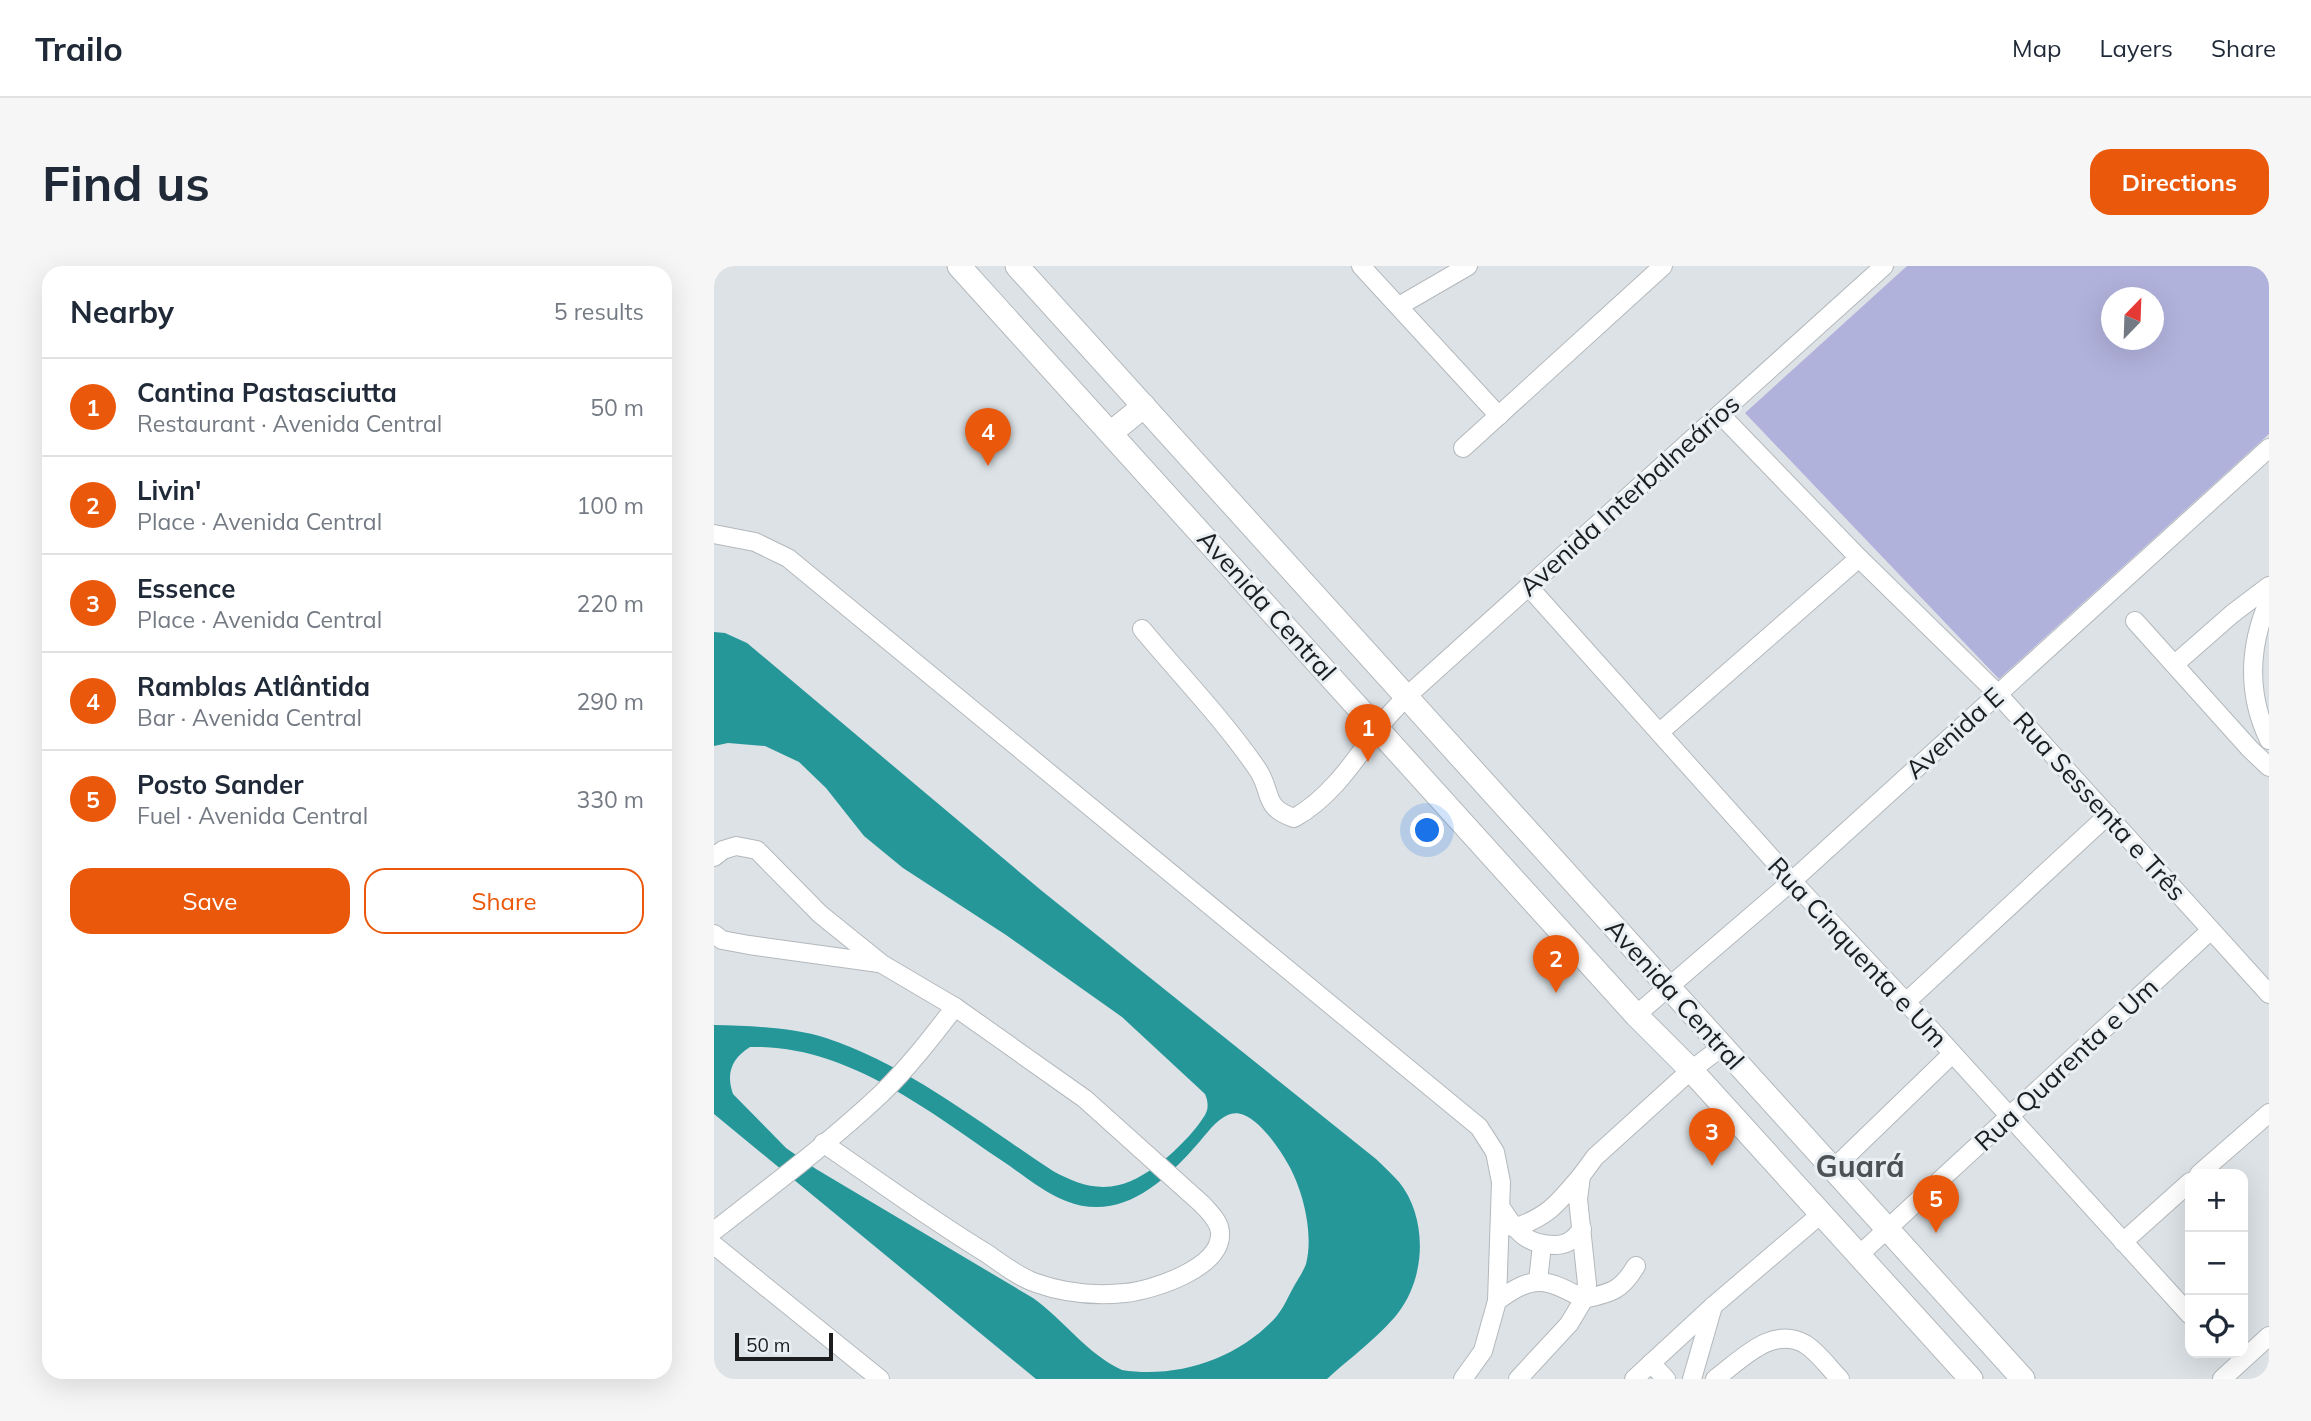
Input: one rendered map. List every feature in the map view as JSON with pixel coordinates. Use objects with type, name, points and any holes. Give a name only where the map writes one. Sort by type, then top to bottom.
[{"type":"main road","name":"Avenida Central","points":[[959,266],[1112,432],[1636,1015],[1691,1070],[1970,1379]]},
{"type":"main road","name":"Avenida Central","points":[[1017,266],[2023,1379]]},
{"type":"main road","points":[[1112,432],[1144,406]]},
{"type":"street","points":[[1361,266],[1499,416]]},
{"type":"street","points":[[1399,306],[1468,266]]},
{"type":"street","points":[[1463,448],[1663,266]]},
{"type":"street","name":"Avenida Interbalneários","points":[[1142,629],[1259,772],[1271,804],[1280,813],[1294,818],[1308,810],[1345,774],[1378,728],[1406,697],[1884,266]]},
{"type":"street","name":"Rua Sessenta e Três","points":[[1720,414],[1859,558],[1997,693],[2269,993]]},
{"type":"street","name":"Avenida E","points":[[1636,1015],[1792,881],[2269,448]]},
{"type":"street","points":[[714,534],[755,542],[788,558],[1479,1127],[1495,1152],[1501,1182],[1497,1301],[1483,1351],[1463,1379]]},
{"type":"street","points":[[1660,732],[1859,558]]},
{"type":"street","name":"Rua Cinquenta e Um","points":[[1528,586],[1792,881],[1906,1002],[2185,1310]]},
{"type":"street","points":[[2175,664],[2269,586]]},
{"type":"street","points":[[2269,600],[2253,658],[2253,692],[2269,740]]},
{"type":"street","points":[[2135,621],[2269,767]]},
{"type":"street","points":[[1906,1002],[2108,815]]},
{"type":"street","points":[[714,857],[723,850],[736,846],[757,850],[820,914],[882,964],[955,1007],[1085,1099],[1203,1205],[1216,1220],[1220,1232],[1218,1248],[1206,1260],[1178,1279],[1126,1293],[1077,1293],[1034,1283],[965,1241],[823,1143]]},
{"type":"street","name":"Rua Quarenta e Um","points":[[1859,1255],[2211,930]]},
{"type":"street","points":[[714,934],[722,940],[748,945],[882,964]]},
{"type":"street","points":[[714,1231],[778,1181],[881,1093],[955,1007]]},
{"type":"street","points":[[1514,1228],[1538,1219],[1558,1202],[1595,1157],[1691,1070],[1722,1047]]},
{"type":"street","points":[[1833,1169],[1952,1054]]},
{"type":"street","points":[[2205,1169],[2269,1112]]},
{"type":"street","points":[[1518,1379],[1569,1324],[1584,1298],[1587,1284],[1578,1199],[1581,1175]]},
{"type":"street","points":[[2123,1242],[2185,1186]]},
{"type":"street","points":[[1502,1209],[1514,1228],[1532,1243],[1561,1245],[1573,1241],[1582,1229]]},
{"type":"street","points":[[1634,1379],[1713,1306],[1821,1214]]},
{"type":"street","points":[[714,1245],[880,1379]]},
{"type":"street","points":[[1538,1281],[1542,1245]]},
{"type":"street","points":[[1497,1301],[1513,1289],[1538,1281],[1557,1283],[1584,1298],[1611,1293],[1626,1282],[1636,1266]]},
{"type":"street","points":[[1692,1379],[1713,1306]]},
{"type":"street","points":[[2222,1379],[2231,1359],[2269,1336]]},
{"type":"street","points":[[1715,1379],[1768,1340],[1789,1337],[1807,1345],[1840,1379]]},
{"type":"street","points":[[1651,1363],[1666,1379]]},
{"type":"shaded area","points":[[1907,266],[2269,266],[2269,434],[1999,679],[1745,413]]},
{"type":"shaded area","points":[[714,632],[725,633],[747,643],[1042,891],[1391,1173],[1408,1196],[1415,1213],[1420,1248],[1414,1282],[1398,1313],[1327,1379],[1036,1379],[714,1114],[714,1025],[799,1031],[856,1050],[943,1097],[1053,1171],[1076,1182],[1093,1186],[1119,1185],[1155,1167],[1189,1136],[1205,1115],[1208,1104],[1205,1094],[1122,1017],[1006,935],[903,868],[864,836],[826,788],[799,762],[765,746],[728,743],[714,746]],"holes":[[[750,1047],[785,1049],[819,1056],[852,1068],[883,1084],[914,1101],[1041,1188],[1066,1201],[1085,1206],[1103,1207],[1137,1196],[1167,1175],[1220,1120],[1231,1114],[1244,1115],[1257,1123],[1275,1143],[1298,1186],[1308,1226],[1305,1267],[1279,1314],[1244,1344],[1226,1354],[1186,1368],[1143,1372],[1122,1370],[1098,1355],[1033,1298],[816,1169],[786,1148],[733,1094],[730,1080],[734,1062]]]},
{"type":"place","name":"Ramblas Atlântida","points":[[988,466]]},
{"type":"place","name":"Cantina Pastasciutta","points":[[1368,762]]},
{"type":"place","name":"Livin'","points":[[1556,993]]},
{"type":"place","name":"Essence","points":[[1712,1166]]},
{"type":"place","name":"Posto Sander","points":[[1936,1233]]},
{"type":"district","name":"Guará","points":[[1860,1166]]}]
